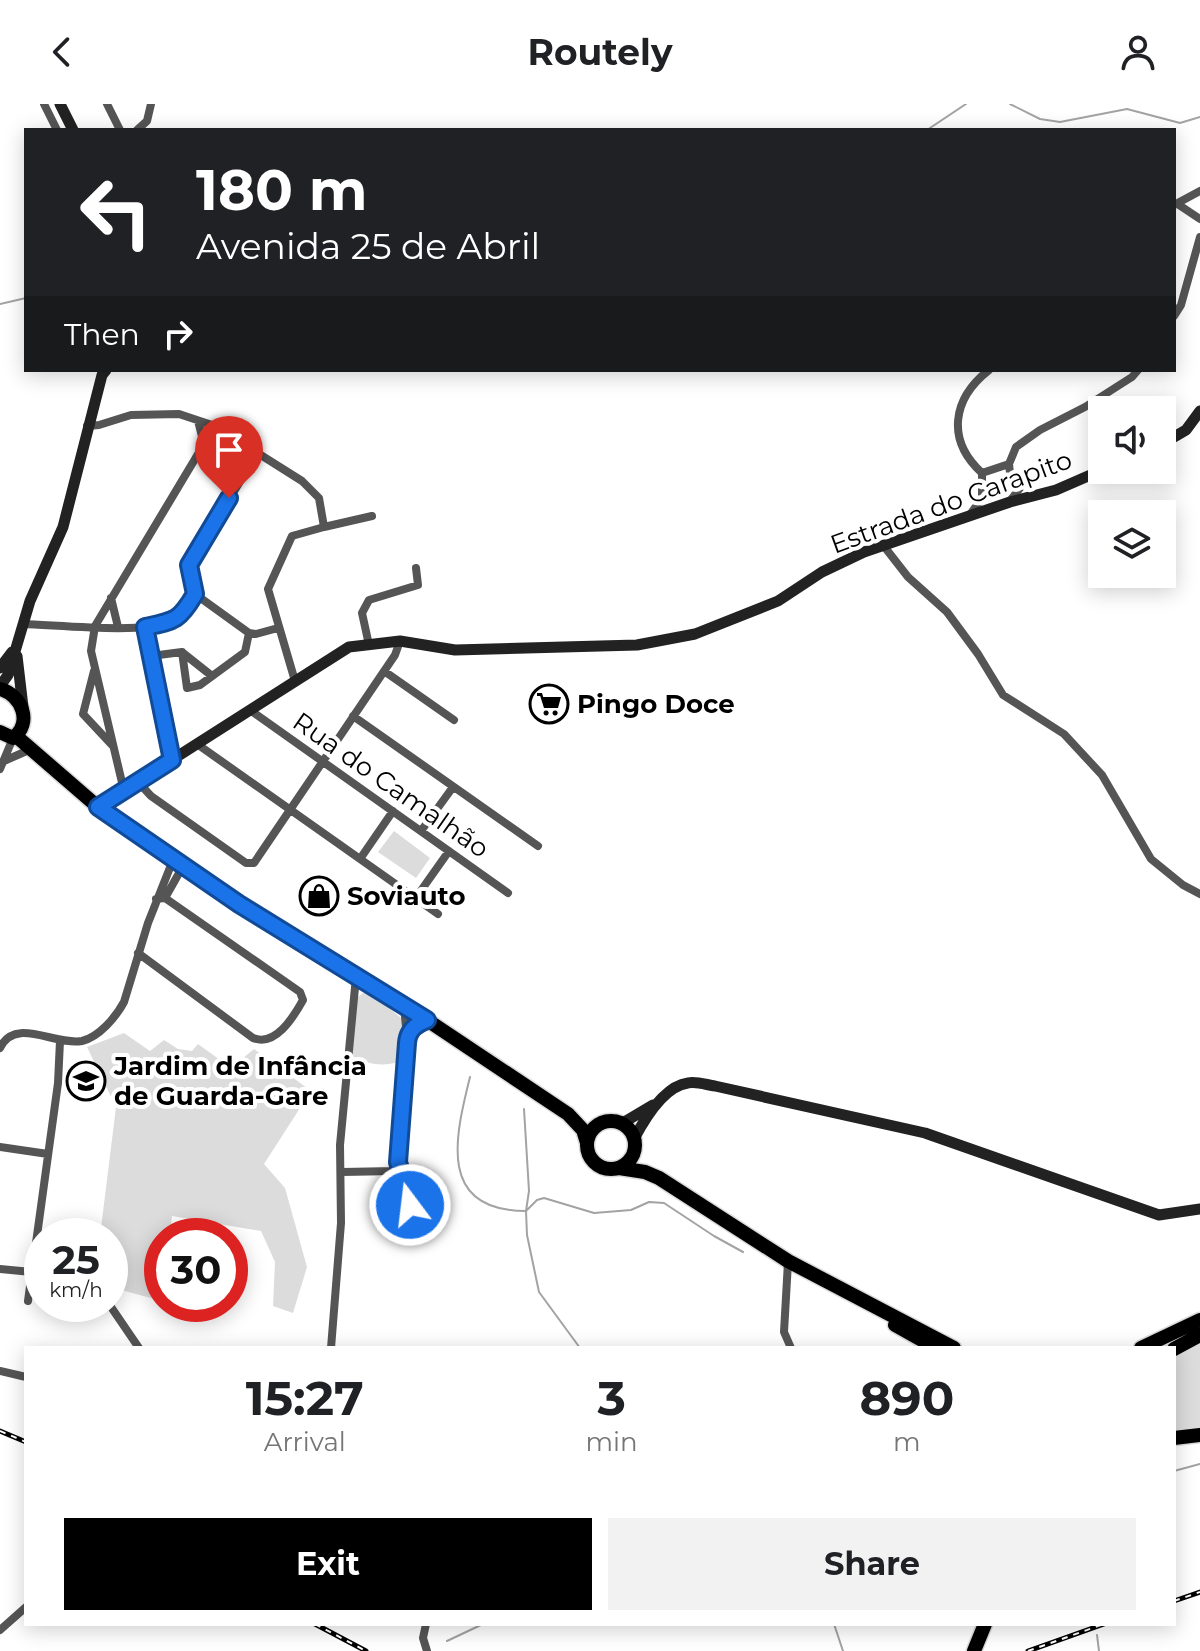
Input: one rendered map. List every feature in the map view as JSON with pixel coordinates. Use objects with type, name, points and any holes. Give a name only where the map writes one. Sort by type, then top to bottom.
[{"type":"highway","points":[[0,688],[17,697],[35,753]]},
{"type":"highway","points":[[23,716],[9,735],[98,807],[178,863],[427,1020],[568,1114],[583,1130],[590,1156],[599,1166],[645,1172],[659,1178],[788,1261],[855,1298],[895,1315],[937,1345]]},
{"type":"highway","points":[[568,1114],[627,1128],[644,1163],[659,1178]]},
{"type":"highway","points":[[587,1143],[593,1129],[614,1123]]},
{"type":"highway","points":[[619,1168],[630,1160],[634,1143]]},
{"type":"highway","points":[[855,1298],[873,1312],[937,1345]]},
{"type":"highway","points":[[1145,1346],[1200,1320]]},
{"type":"highway","points":[[1176,1348],[1200,1335]]},
{"type":"highway","points":[[1176,1441],[1200,1435]]},
{"type":"highway","points":[[1176,1441],[1200,1441]]},
{"type":"highway","points":[[967,1651],[977,1626]]},
{"type":"highway","points":[[974,1651],[984,1626]]},
{"type":"street","points":[[44,104],[56,128]]},
{"type":"street","points":[[60,104],[72,128]]},
{"type":"street","points":[[107,104],[119,128]]},
{"type":"street","points":[[139,128],[147,121],[151,104]]},
{"type":"street","points":[[1200,191],[1176,205],[1200,219]]},
{"type":"street","points":[[1176,313],[1200,237]]},
{"type":"street","points":[[0,688],[8,675],[23,624],[63,527],[87,426],[104,372]]},
{"type":"street","points":[[967,518],[982,498],[982,473],[965,458],[958,424],[961,402],[972,384],[987,372]]},
{"type":"street","points":[[1037,495],[1020,488],[1010,473],[1009,464],[1016,447],[1040,430],[1085,407],[1136,372]]},
{"type":"street","points":[[1176,436],[1186,430],[1200,411]]},
{"type":"street","points":[[87,426],[131,415],[179,414],[215,426],[302,481],[319,498],[324,527]]},
{"type":"street","points":[[198,421],[204,444]]},
{"type":"street","points":[[124,791],[91,651],[95,626],[204,444],[232,436]]},
{"type":"street","points":[[258,452],[189,565],[195,594],[249,633],[278,628]]},
{"type":"street","points":[[982,473],[1009,464]]},
{"type":"street","name":"Estrada do Carapito","points":[[98,807],[349,647],[400,641],[455,650],[637,645],[695,634],[778,601],[822,572],[883,545],[1010,502],[1056,490],[1088,476]]},
{"type":"street","points":[[1010,502],[1020,488]]},
{"type":"street","points":[[982,498],[996,507]]},
{"type":"street","points":[[295,681],[268,589],[285,546],[292,536],[372,516]]},
{"type":"street","points":[[883,545],[908,577],[947,612],[1003,695],[1064,734],[1102,775],[1151,859],[1183,885],[1200,894]]},
{"type":"street","points":[[369,645],[362,613],[369,600],[418,585],[416,568]]},
{"type":"street","points":[[23,624],[145,627],[173,622],[195,594]]},
{"type":"street","points":[[111,598],[118,627]]},
{"type":"street","points":[[145,627],[172,760]]},
{"type":"street","points":[[182,652],[187,688],[200,685],[245,652],[249,633]]},
{"type":"street","points":[[138,782],[151,796],[246,863],[254,863],[395,655],[400,641]]},
{"type":"street","points":[[0,668],[18,647]]},
{"type":"street","points":[[18,647],[23,716]]},
{"type":"street","points":[[151,656],[182,652],[212,676]]},
{"type":"street","points":[[95,666],[83,714],[113,746]]},
{"type":"street","points":[[384,671],[454,720]]},
{"type":"street","name":"Rua do Camalhão","points":[[250,710],[508,893]]},
{"type":"street","points":[[353,716],[538,846]]},
{"type":"street","points":[[2,765],[9,735]]},
{"type":"street","points":[[197,744],[438,914]]},
{"type":"street","points":[[2,765],[35,753]]},
{"type":"street","points":[[421,831],[453,787]]},
{"type":"street","points":[[360,859],[393,811]]},
{"type":"street","points":[[415,899],[449,851]]},
{"type":"street","points":[[0,1048],[5,1038],[15,1033],[60,1041],[84,1041],[115,1019],[124,1002],[138,953],[178,863]]},
{"type":"street","points":[[138,953],[253,1038],[263,1042],[272,1040],[303,1000],[300,992],[161,899]]},
{"type":"street","points":[[331,1346],[341,1223],[340,1145],[356,976]]},
{"type":"street","points":[[342,1172],[395,1171],[407,1037],[404,1006]]},
{"type":"street","points":[[407,1037],[416,1025],[427,1020]]},
{"type":"street","points":[[43,1218],[60,1041]]},
{"type":"street","points":[[634,1143],[661,1101],[688,1082],[925,1133],[1159,1215],[1200,1209]]},
{"type":"street","points":[[614,1123],[661,1101]]},
{"type":"street","points":[[0,1147],[48,1154]]},
{"type":"street","points":[[398,1162],[410,1205],[410,1218]]},
{"type":"street","points":[[788,1261],[784,1332],[790,1346]]},
{"type":"street","points":[[0,1269],[24,1271]]},
{"type":"street","points":[[121,1322],[138,1346]]},
{"type":"street","points":[[0,1371],[24,1377]]},
{"type":"street","points":[[0,1630],[24,1609]]},
{"type":"street","points":[[426,1626],[423,1638],[427,1651]]},
{"type":"shaded area","points":[[394,831],[430,858],[416,878],[378,852]]},
{"type":"shaded area","points":[[363,993],[371,994],[405,1021],[407,1043],[399,1062],[373,1064],[349,1054],[354,1000]]},
{"type":"shaded area","points":[[124,1033],[150,1051],[164,1040],[178,1049],[192,1051],[198,1044],[231,1068],[254,1049],[311,1091],[264,1164],[285,1188],[307,1267],[293,1313],[273,1306],[275,1262],[261,1231],[248,1229],[248,1218],[144,1218],[144,1296],[128,1292],[128,1218],[102,1218],[116,1107],[87,1047]]},
{"type":"shaded area","points":[[1200,1338],[1200,1430],[1176,1433],[1176,1353]]},
{"type":"waterway","points":[[930,128],[966,104]]},
{"type":"waterway","points":[[1010,104],[1040,119],[1060,122],[1127,109],[1180,123],[1200,117]]},
{"type":"waterway","points":[[0,304],[24,298]]},
{"type":"waterway","points":[[470,1077],[460,1123],[459,1166],[465,1184],[478,1198],[497,1208],[526,1211],[537,1200],[544,1198],[594,1213],[631,1210],[649,1202],[664,1203],[743,1252]]},
{"type":"waterway","points":[[524,1109],[529,1191],[527,1235],[539,1292],[579,1346]]},
{"type":"waterway","points":[[1176,1470],[1200,1464]]},
{"type":"waterway","points":[[447,1641],[479,1626]]},
{"type":"waterway","points":[[835,1626],[843,1651]]},
{"type":"waterway","points":[[1097,1635],[1099,1651]]},
{"type":"railway","points":[[0,1431],[24,1441]]},
{"type":"railway","points":[[1176,1600],[1200,1592]]},
{"type":"railway","points":[[319,1626],[366,1651]]},
{"type":"railway","points":[[1028,1651],[1098,1626]]},
{"type":"place","name":"Pingo Doce","points":[[549,704]]},
{"type":"place","name":"Soviauto","points":[[319,896]]},
{"type":"place","name":"Jardim de Infância de Guarda-Gare","points":[[86,1081]]},
{"type":"route","points":[[229,498],[189,565],[195,594],[186,609],[173,622],[145,627],[172,760],[98,807],[239,904],[427,1020],[416,1025],[407,1037],[398,1162],[410,1205]]}]
